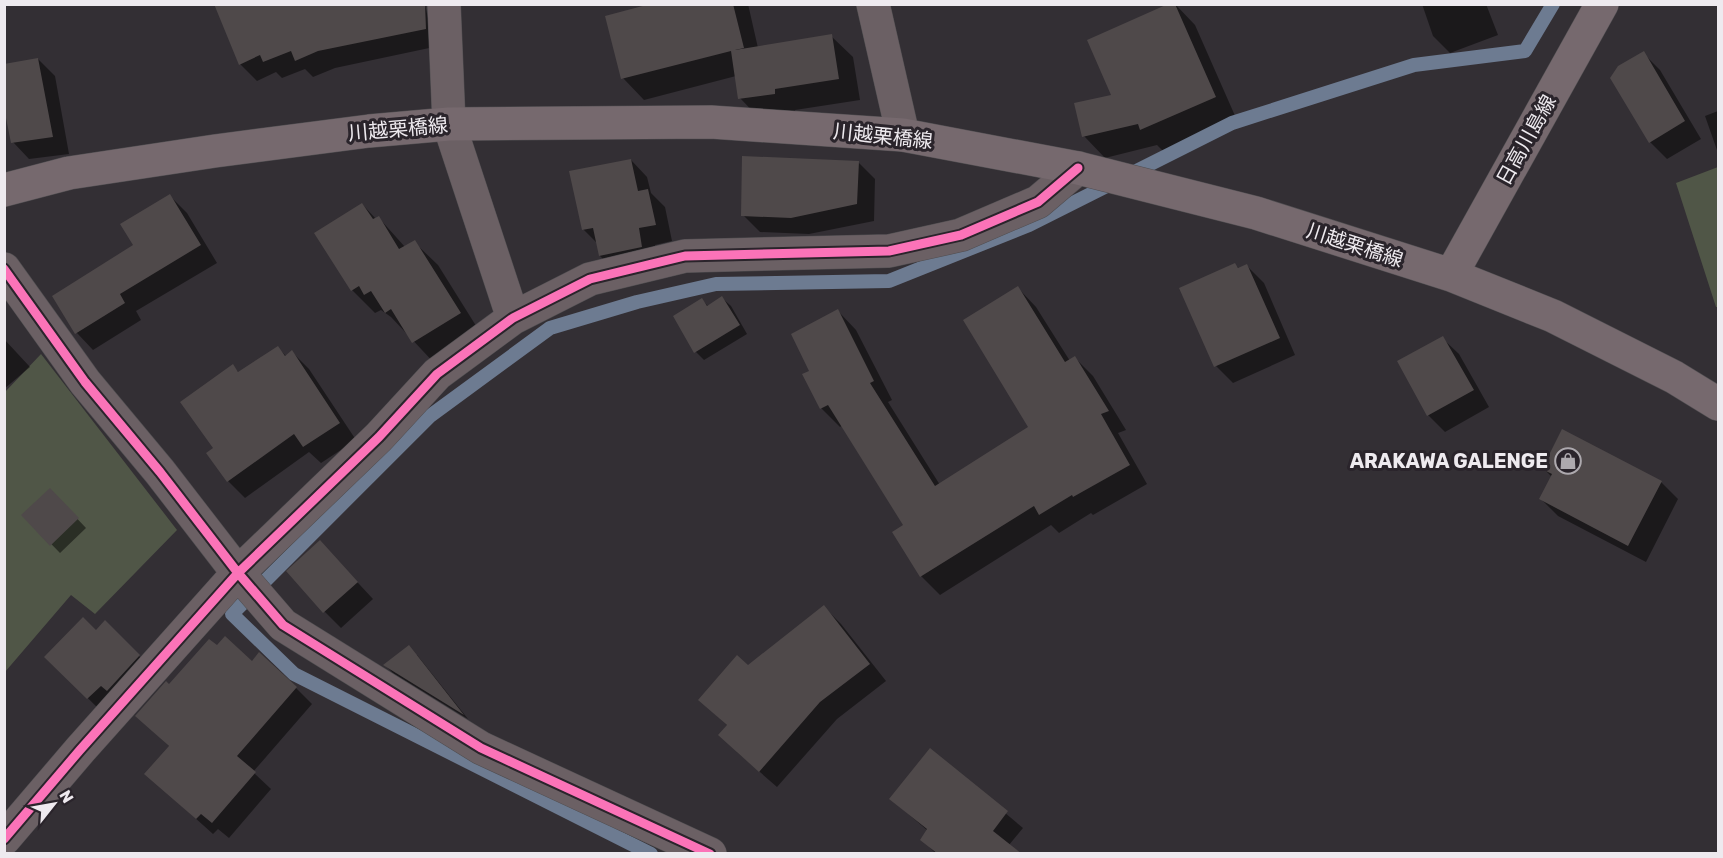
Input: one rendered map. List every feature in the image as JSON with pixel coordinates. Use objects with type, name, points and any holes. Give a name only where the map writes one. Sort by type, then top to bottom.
[{"type":"main road","name":"日高川島線","points":[[1451,275],[1602,4]]},
{"type":"main road","name":"川越栗橋線","points":[[4,190],[69,173],[193,154],[369,131],[450,124],[711,122],[903,135],[1078,168],[1256,213],[1451,275],[1553,316],[1674,377],[1719,404]]},
{"type":"street","points":[[444,4],[450,124],[513,318]]},
{"type":"street","points":[[873,4],[903,135]]},
{"type":"street","points":[[4,839],[238,573],[372,444],[437,374],[513,318],[590,279],[685,256],[889,251],[961,235],[1038,202],[1078,168]]},
{"type":"street","points":[[4,269],[85,382],[160,472],[238,573],[283,625],[481,748],[710,854]]},
{"type":"green space","points":[[1718,167],[1718,307],[1716,307],[1676,183]]},
{"type":"green space","points":[[41,354],[177,530],[95,614],[71,595],[5,672],[5,392]]},
{"type":"building","points":[[214,4],[425,4],[426,29],[318,51],[295,61],[291,51],[263,62],[260,55],[239,65]]},
{"type":"building","points":[[650,4],[733,4],[744,48],[735,50],[832,34],[839,79],[775,89],[775,94],[738,99],[731,51],[621,79],[605,16]]},
{"type":"building","points":[[1168,4],[1175,4],[1216,97],[1140,130],[1138,124],[1082,137],[1074,103],[1111,95],[1087,40]]},
{"type":"building","points":[[1644,51],[1685,121],[1649,143],[1610,78],[1618,66]]},
{"type":"building","points":[[38,58],[53,137],[11,143],[4,108],[4,64]]},
{"type":"building","points":[[742,156],[859,161],[857,204],[791,218],[741,216]]},
{"type":"building","points":[[631,159],[638,191],[648,189],[656,225],[639,228],[642,247],[599,256],[593,228],[582,230],[569,171]]},
{"type":"building","points":[[170,194],[201,245],[120,294],[125,303],[75,334],[52,296],[133,245],[120,224]]},
{"type":"building","points":[[362,203],[373,219],[379,216],[399,249],[415,240],[461,313],[412,343],[391,309],[385,313],[371,291],[364,295],[359,286],[351,291],[314,233]]},
{"type":"building","points":[[1235,263],[1238,268],[1247,264],[1280,338],[1214,367],[1179,288]]},
{"type":"building","points":[[1018,286],[1065,362],[1075,356],[1109,411],[1101,414],[1130,465],[1039,515],[1034,506],[920,577],[892,532],[903,525],[828,405],[820,409],[802,374],[809,371],[791,334],[838,309],[874,381],[870,383],[935,486],[1028,427],[963,320]]},
{"type":"building","points":[[722,296],[740,325],[694,353],[673,316],[702,298],[707,306]]},
{"type":"building","points":[[1443,336],[1474,390],[1427,416],[1397,361]]},
{"type":"building","points":[[278,346],[285,356],[292,350],[340,423],[303,447],[294,434],[227,482],[206,453],[213,448],[180,402],[233,364],[238,372]]},
{"type":"building","points":[[1562,429],[1662,481],[1628,546],[1539,499],[1552,474],[1542,469]]},
{"type":"building","points":[[50,488],[79,518],[50,546],[21,515]]},
{"type":"building","points":[[320,540],[358,582],[323,613],[286,571]]},
{"type":"building","points":[[824,605],[870,664],[820,702],[759,772],[718,735],[727,725],[698,700],[737,655],[748,665]]},
{"type":"building","points":[[83,617],[96,630],[105,620],[140,655],[107,691],[101,686],[87,699],[44,657]]},
{"type":"building","points":[[225,636],[252,661],[259,652],[297,687],[237,756],[256,772],[212,823],[201,814],[196,819],[144,774],[169,746],[135,716],[166,681],[169,684],[209,639],[217,645]]},
{"type":"building","points":[[409,645],[464,715],[383,665]]},
{"type":"building","points":[[930,748],[1008,811],[993,831],[1022,854],[938,854],[920,840],[927,829],[889,799]]},
{"type":"waterway","points":[[651,854],[294,674],[232,614],[430,416],[550,328],[637,302],[716,284],[889,281],[1029,225],[1232,123],[1414,65],[1525,51],[1553,4]]},
{"type":"cycle path","points":[[4,839],[238,573],[379,437],[437,374],[513,318],[590,279],[685,256],[889,251],[961,235],[1038,202],[1078,168]]},
{"type":"cycle path","points":[[4,269],[85,382],[160,472],[238,573],[283,625],[481,748],[710,854]]},
{"type":"place","name":"ARAKAWA GALENGE","points":[[1568,461]]}]
